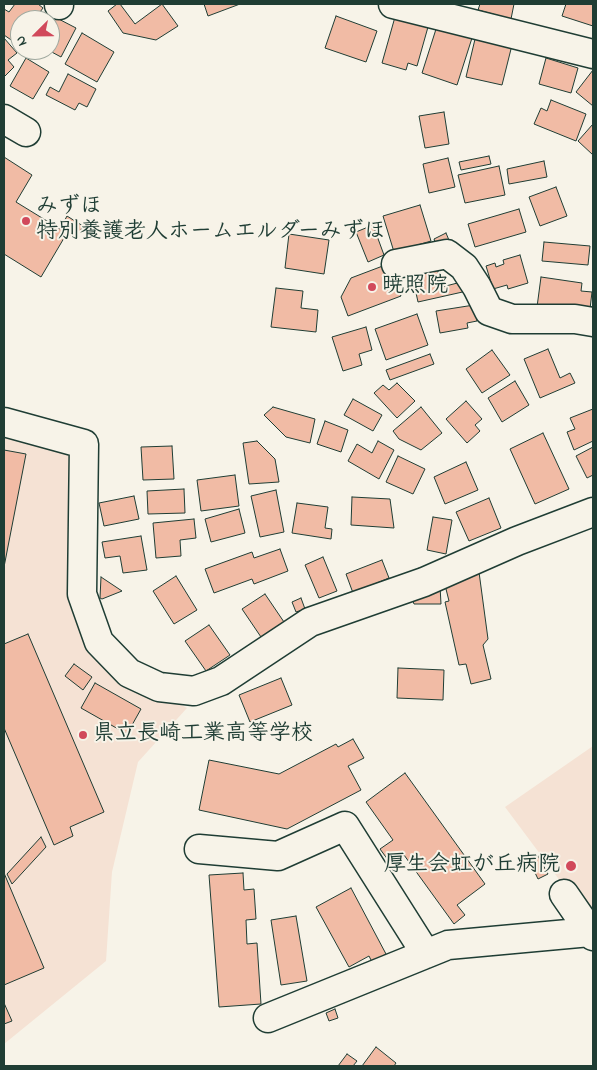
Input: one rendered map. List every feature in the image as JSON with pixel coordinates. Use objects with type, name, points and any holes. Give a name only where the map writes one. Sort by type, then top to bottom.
[{"type":"street","points":[[393,4],[593,54]]},
{"type":"street","points":[[396,264],[447,254],[464,267],[477,286],[489,311],[512,319],[575,319],[593,322]]},
{"type":"street","points":[[4,422],[84,444],[82,594],[100,642],[129,673],[159,687],[194,691],[221,681],[310,622],[424,582],[517,541],[593,512]]},
{"type":"street","points":[[199,849],[278,856],[345,826],[426,954]]},
{"type":"street","points":[[564,894],[592,934]]},
{"type":"street","points":[[268,1018],[448,944],[592,934]]},
{"type":"shaded area","name":"県立長崎工業高等学校","points":[[4,436],[66,450],[79,471],[75,614],[131,679],[187,708],[138,762],[112,872],[106,961],[4,1044]]},
{"type":"shaded area","name":"厚生会虹が丘病院","points":[[593,746],[593,925],[505,807]]},
{"type":"building","points":[[15,4],[38,4],[43,8],[42,10],[10,10]]},
{"type":"building","points":[[117,4],[120,4],[135,24],[162,4],[178,26],[156,40],[123,33],[108,11]]},
{"type":"building","points":[[204,4],[240,4],[208,16]]},
{"type":"building","points":[[480,4],[514,4],[511,19],[478,10]]},
{"type":"building","points":[[566,4],[593,4],[593,26],[562,16]]},
{"type":"building","points":[[4,9],[9,12],[10,11],[10,39],[4,35]]},
{"type":"building","points":[[336,16],[377,31],[366,62],[325,48]]},
{"type":"building","points":[[395,17],[428,27],[417,66],[408,63],[406,70],[382,63]]},
{"type":"building","points":[[60,20],[76,28],[60,56]]},
{"type":"building","points":[[437,26],[472,38],[457,85],[422,73]]},
{"type":"building","points":[[82,33],[114,52],[97,82],[65,64]]},
{"type":"building","points":[[476,35],[512,45],[502,85],[466,77]]},
{"type":"building","points":[[4,38],[10,45],[10,58],[8,60],[14,67],[4,77]]},
{"type":"building","points":[[546,58],[578,68],[571,93],[539,84]]},
{"type":"building","points":[[25,60],[29,60],[49,72],[33,99],[10,86]]},
{"type":"building","points":[[593,70],[593,106],[576,92]]},
{"type":"building","points":[[68,74],[96,89],[87,107],[79,103],[75,110],[46,95],[50,87],[59,92]]},
{"type":"building","points":[[551,100],[586,114],[576,141],[534,124],[541,108],[547,111]]},
{"type":"building","points":[[444,112],[449,144],[425,148],[419,116]]},
{"type":"building","points":[[593,124],[593,155],[578,141]]},
{"type":"building","points":[[489,156],[491,164],[461,170],[459,162]]},
{"type":"building","name":"みずほ 特別養護老人ホームエルダーみずほ","points":[[4,157],[32,175],[16,202],[60,229],[67,216],[83,226],[76,239],[67,233],[41,277],[4,254]]},
{"type":"building","points":[[448,158],[455,187],[429,193],[423,164]]},
{"type":"building","points":[[544,161],[547,177],[509,184],[507,169]]},
{"type":"building","points":[[499,166],[505,195],[465,203],[458,175]]},
{"type":"building","points":[[556,187],[567,216],[540,226],[529,197]]},
{"type":"building","points":[[420,205],[431,241],[394,252],[383,216]]},
{"type":"building","points":[[519,209],[526,232],[475,247],[468,224]]},
{"type":"building","points":[[373,225],[384,255],[368,262],[356,232]]},
{"type":"building","points":[[446,233],[451,245],[438,250],[434,239]]},
{"type":"building","points":[[289,234],[329,240],[324,274],[285,268]]},
{"type":"building","points":[[544,242],[590,246],[588,265],[542,261]]},
{"type":"building","points":[[520,255],[528,283],[508,289],[507,285],[493,289],[486,266],[495,263],[496,267],[504,264],[503,260]]},
{"type":"building","name":"暁照院","points":[[388,264],[401,296],[348,316],[341,297],[351,278]]},
{"type":"building","points":[[436,264],[442,287],[465,281],[467,291],[418,302],[411,270]]},
{"type":"building","points":[[541,277],[582,283],[581,291],[592,292],[590,309],[537,307]]},
{"type":"building","points":[[276,288],[303,291],[301,308],[318,310],[316,332],[271,327]]},
{"type":"building","points":[[474,305],[477,321],[467,323],[468,328],[440,333],[436,311]]},
{"type":"building","points":[[417,314],[428,345],[386,360],[375,329]]},
{"type":"building","points":[[366,327],[372,350],[359,354],[362,365],[343,371],[332,337]]},
{"type":"building","points":[[548,349],[560,378],[570,373],[575,383],[540,398],[524,359]]},
{"type":"building","points":[[492,350],[510,375],[482,393],[466,369]]},
{"type":"building","points":[[430,354],[434,364],[390,380],[386,370]]},
{"type":"building","points":[[515,381],[529,405],[502,422],[488,398]]},
{"type":"building","points":[[397,383],[415,401],[397,418],[374,393],[383,385],[389,390]]},
{"type":"building","points":[[353,399],[382,415],[373,431],[344,415]]},
{"type":"building","points":[[466,401],[482,419],[475,425],[480,431],[467,443],[446,419]]},
{"type":"building","points":[[273,407],[315,419],[310,443],[286,437],[264,415]]},
{"type":"building","points":[[421,407],[442,433],[421,450],[399,439],[393,431]]},
{"type":"building","points":[[593,409],[593,441],[574,450],[567,432],[575,429],[570,418]]},
{"type":"building","points":[[325,421],[348,430],[341,452],[317,444]]},
{"type":"building","points":[[543,433],[569,489],[535,504],[510,449]]},
{"type":"building","points":[[257,441],[275,459],[279,482],[249,484],[243,443]]},
{"type":"building","points":[[378,441],[394,450],[379,479],[348,461],[357,444],[372,453]]},
{"type":"building","points":[[172,446],[174,479],[143,480],[141,447]]},
{"type":"building","points":[[593,447],[593,475],[587,478],[576,456]]},
{"type":"building","points":[[4,450],[26,454],[4,567]]},
{"type":"building","points":[[398,456],[425,469],[413,494],[386,482]]},
{"type":"building","points":[[466,462],[478,490],[445,504],[434,477]]},
{"type":"building","points":[[235,475],[239,506],[201,511],[197,480]]},
{"type":"building","points":[[184,489],[185,513],[148,514],[147,491]]},
{"type":"building","points":[[276,490],[284,532],[260,537],[251,496]]},
{"type":"building","points":[[134,496],[139,519],[104,526],[99,503]]},
{"type":"building","points":[[352,497],[390,499],[394,528],[351,525]]},
{"type":"building","points":[[489,498],[501,528],[469,541],[456,512]]},
{"type":"building","points":[[297,503],[328,507],[325,528],[332,529],[331,539],[292,533]]},
{"type":"building","points":[[239,509],[245,533],[211,542],[205,519]]},
{"type":"building","points":[[433,517],[452,520],[446,554],[427,550]]},
{"type":"building","points":[[194,519],[196,538],[180,540],[181,556],[156,558],[153,523]]},
{"type":"building","points":[[141,536],[147,570],[123,573],[120,556],[105,558],[102,542]]},
{"type":"building","points":[[280,549],[288,571],[254,584],[252,579],[214,593],[205,569],[252,552],[254,558]]},
{"type":"building","points":[[323,557],[337,591],[319,598],[305,565]]},
{"type":"building","points":[[382,560],[389,578],[353,593],[346,574]]},
{"type":"building","points":[[479,572],[488,639],[483,645],[491,679],[471,684],[466,664],[459,665],[445,602],[449,601],[445,585]]},
{"type":"building","points":[[176,576],[197,610],[174,624],[153,591]]},
{"type":"building","points":[[101,577],[122,591],[102,599],[100,598]]},
{"type":"building","points":[[440,586],[441,604],[414,604],[411,596]]},
{"type":"building","points":[[265,594],[284,622],[261,637],[242,609]]},
{"type":"building","points":[[301,598],[305,609],[296,612],[292,602]]},
{"type":"building","points":[[209,625],[230,655],[206,671],[185,641]]},
{"type":"building","points":[[28,634],[104,812],[70,827],[73,836],[54,845],[4,728],[4,644]]},
{"type":"building","points":[[74,664],[92,677],[83,690],[65,676]]},
{"type":"building","points":[[398,668],[444,670],[443,700],[397,698]]},
{"type":"building","points":[[281,678],[292,705],[250,722],[239,695]]},
{"type":"building","points":[[95,683],[141,709],[127,734],[81,708]]},
{"type":"building","points":[[353,739],[364,758],[348,766],[361,790],[287,829],[199,810],[209,760],[279,774],[336,744],[338,747]]},
{"type":"building","points":[[405,773],[485,884],[457,905],[465,915],[454,924],[404,855],[391,864],[380,849],[393,840],[366,802]]},
{"type":"building","points":[[41,837],[46,847],[12,884],[7,874]]},
{"type":"building","points":[[538,856],[548,874],[538,879],[529,860]]},
{"type":"building","points":[[4,873],[44,968],[4,985]]},
{"type":"building","points":[[243,873],[244,890],[254,889],[256,919],[246,920],[247,944],[257,943],[261,1004],[219,1007],[209,875]]},
{"type":"building","points":[[351,888],[386,954],[372,962],[369,956],[349,967],[316,907]]},
{"type":"building","points":[[296,916],[307,981],[281,985],[271,920]]},
{"type":"building","points":[[4,1003],[12,1021],[4,1024]]},
{"type":"building","points":[[335,1009],[338,1018],[329,1021],[326,1013]]},
{"type":"building","points":[[376,1047],[396,1063],[394,1066],[362,1066]]},
{"type":"building","points":[[347,1054],[357,1061],[353,1066],[338,1066]]},
{"type":"place","name":"みずほ 特別養護老人ホームエルダーみずほ","points":[[26,221]]},
{"type":"place","name":"暁照院","points":[[372,287]]},
{"type":"place","name":"県立長崎工業高等学校","points":[[83,735]]},
{"type":"place","name":"厚生会虹が丘病院","points":[[571,866]]}]
